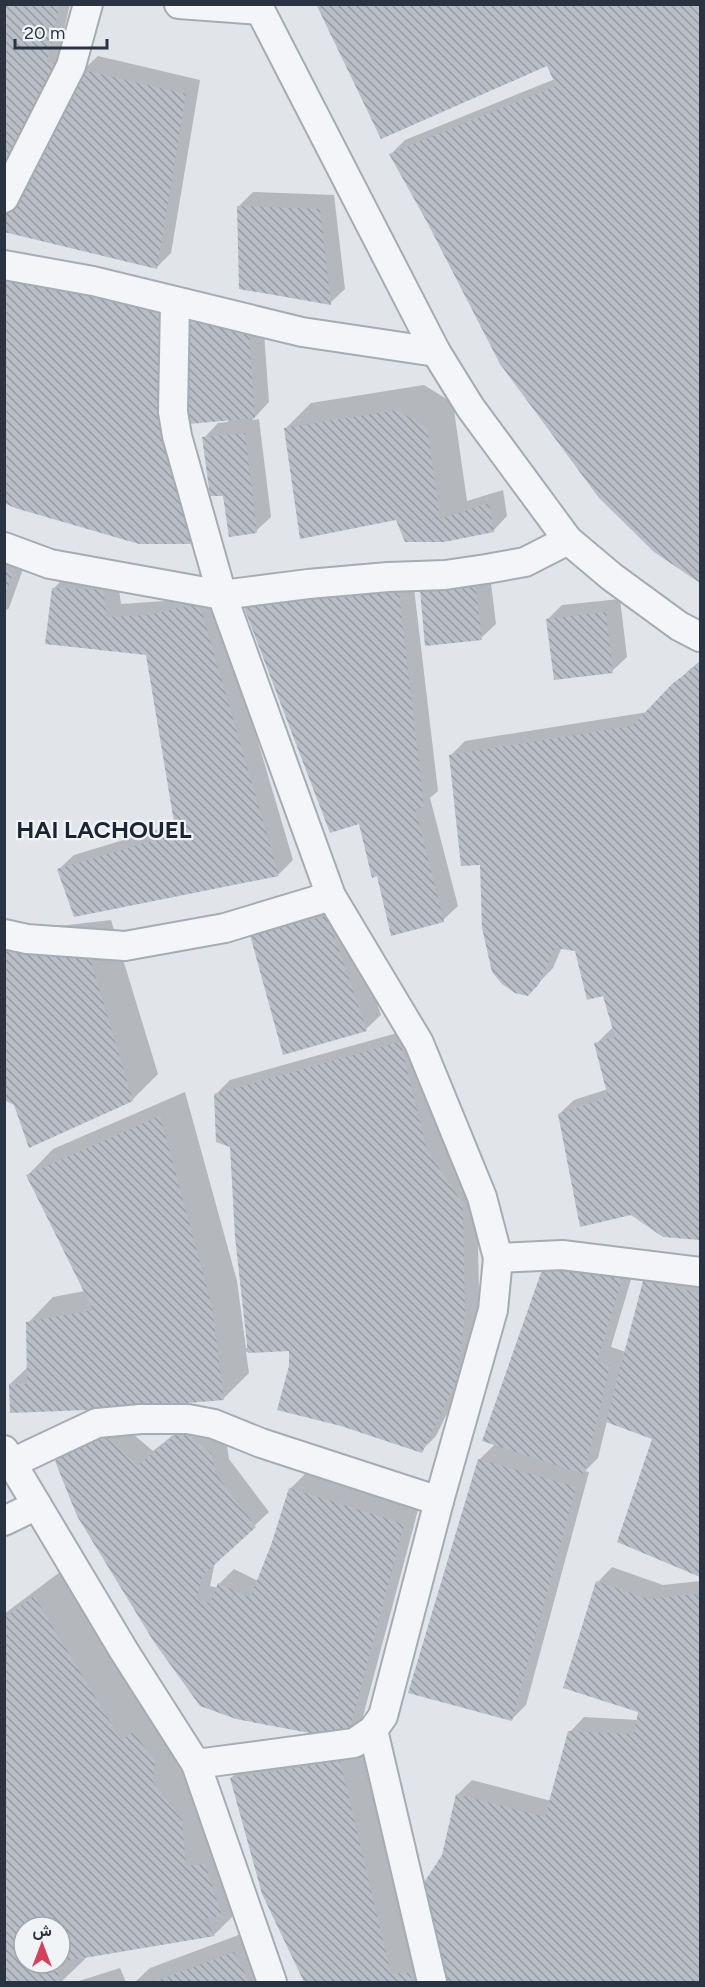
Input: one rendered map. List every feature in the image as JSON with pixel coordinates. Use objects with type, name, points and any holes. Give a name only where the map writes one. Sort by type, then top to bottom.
[{"type":"street","points":[[4,198],[71,66],[88,4]]},
{"type":"street","points":[[178,4],[258,7],[436,352],[470,407],[568,540],[612,577],[679,626],[700,637]]},
{"type":"street","points":[[4,265],[93,281],[302,332],[436,352]]},
{"type":"street","points":[[175,302],[177,436],[222,595],[331,896],[419,1043],[483,1197],[498,1258],[493,1310],[439,1501],[383,1716],[373,1730],[354,1743],[195,1764]]},
{"type":"street","points":[[4,547],[51,564],[222,595],[308,584],[486,569],[525,562],[568,540]]},
{"type":"street","points":[[4,934],[27,939],[125,946],[225,928],[331,896]]},
{"type":"street","points":[[498,1258],[562,1255],[700,1272]]},
{"type":"street","points":[[272,1983],[195,1764],[124,1651],[8,1457],[97,1423],[141,1419],[188,1419],[214,1424],[261,1443],[439,1501]]},
{"type":"street","points":[[4,1521],[37,1505]]},
{"type":"street","points":[[373,1730],[432,1983]]},
{"type":"building","points":[[4,4],[60,4],[47,62],[57,63],[4,173]]},
{"type":"building","points":[[316,4],[700,4],[700,583],[654,552],[599,498],[500,364],[427,222],[389,154],[556,86],[547,66],[381,139]]},
{"type":"building","points":[[82,70],[186,94],[157,269],[4,232],[4,216]]},
{"type":"building","points":[[237,206],[320,209],[331,305],[239,289]]},
{"type":"building","points":[[4,273],[165,310],[159,408],[191,544],[139,544],[4,503]]},
{"type":"building","points":[[181,318],[249,333],[255,418],[189,424],[179,404]]},
{"type":"building","points":[[397,410],[427,428],[440,519],[489,503],[494,532],[444,542],[405,542],[396,520],[300,539],[284,428]]},
{"type":"building","points":[[245,433],[257,533],[229,537],[223,496],[210,496],[202,437]]},
{"type":"building","points":[[4,568],[13,573],[5,596],[4,596]]},
{"type":"building","points":[[475,581],[482,640],[425,646],[420,590]]},
{"type":"building","points":[[398,585],[424,807],[415,809],[444,922],[391,936],[377,876],[372,878],[359,824],[330,833],[243,605]]},
{"type":"building","points":[[52,588],[103,590],[107,617],[149,615],[199,603],[279,876],[74,917],[57,869],[176,834],[146,655],[45,644]]},
{"type":"building","points":[[606,612],[613,673],[554,680],[546,619]]},
{"type":"building","points":[[700,663],[700,1240],[663,1237],[631,1215],[580,1227],[558,1114],[608,1097],[594,1043],[615,1037],[603,996],[587,1000],[575,951],[555,948],[539,984],[528,996],[515,993],[502,984],[492,972],[482,928],[480,865],[461,866],[449,755],[632,726],[672,684]]},
{"type":"building","points":[[327,916],[367,1031],[283,1055],[250,935]]},
{"type":"building","points":[[86,945],[133,1101],[29,1148],[14,1105],[4,1100],[4,952]]},
{"type":"building","points":[[400,1042],[427,1150],[463,1204],[465,1314],[457,1380],[422,1453],[341,1426],[277,1410],[289,1366],[289,1351],[248,1353],[235,1237],[230,1147],[216,1142],[214,1094]]},
{"type":"building","points":[[160,1116],[212,1307],[224,1400],[113,1409],[10,1413],[9,1384],[27,1384],[26,1322],[93,1310],[26,1175]]},
{"type":"building","points":[[544,1264],[624,1273],[597,1361],[610,1366],[584,1474],[482,1441]]},
{"type":"building","points":[[643,1281],[700,1293],[700,1577],[617,1542],[652,1439],[606,1422]]},
{"type":"building","points":[[182,1430],[212,1454],[215,1473],[256,1527],[202,1576],[197,1600],[210,1603],[218,1583],[250,1598],[271,1545],[289,1488],[404,1524],[347,1740],[236,1719],[200,1706],[154,1642],[77,1516],[55,1461],[98,1431],[138,1465]]},
{"type":"building","points":[[478,1459],[576,1487],[512,1721],[408,1693]]},
{"type":"building","points":[[596,1581],[648,1599],[694,1594],[700,1597],[700,1982],[441,1982],[423,1884],[442,1855],[456,1794],[545,1817],[568,1731],[634,1734],[638,1712],[563,1688]]},
{"type":"building","points":[[34,1596],[121,1740],[133,1732],[155,1761],[153,1782],[182,1820],[186,1866],[205,1864],[222,1916],[204,1919],[215,1936],[72,1960],[72,1915],[12,1915],[12,1975],[59,1975],[60,1982],[4,1982],[4,1618]]},
{"type":"building","points":[[340,1761],[391,1974],[410,1973],[412,1982],[304,1982],[262,1894],[230,1778]]},
{"type":"building","points":[[234,1952],[249,1982],[153,1982]]},
{"type":"district","name":"HAI LACHOUEL","points":[[104,830]]}]
